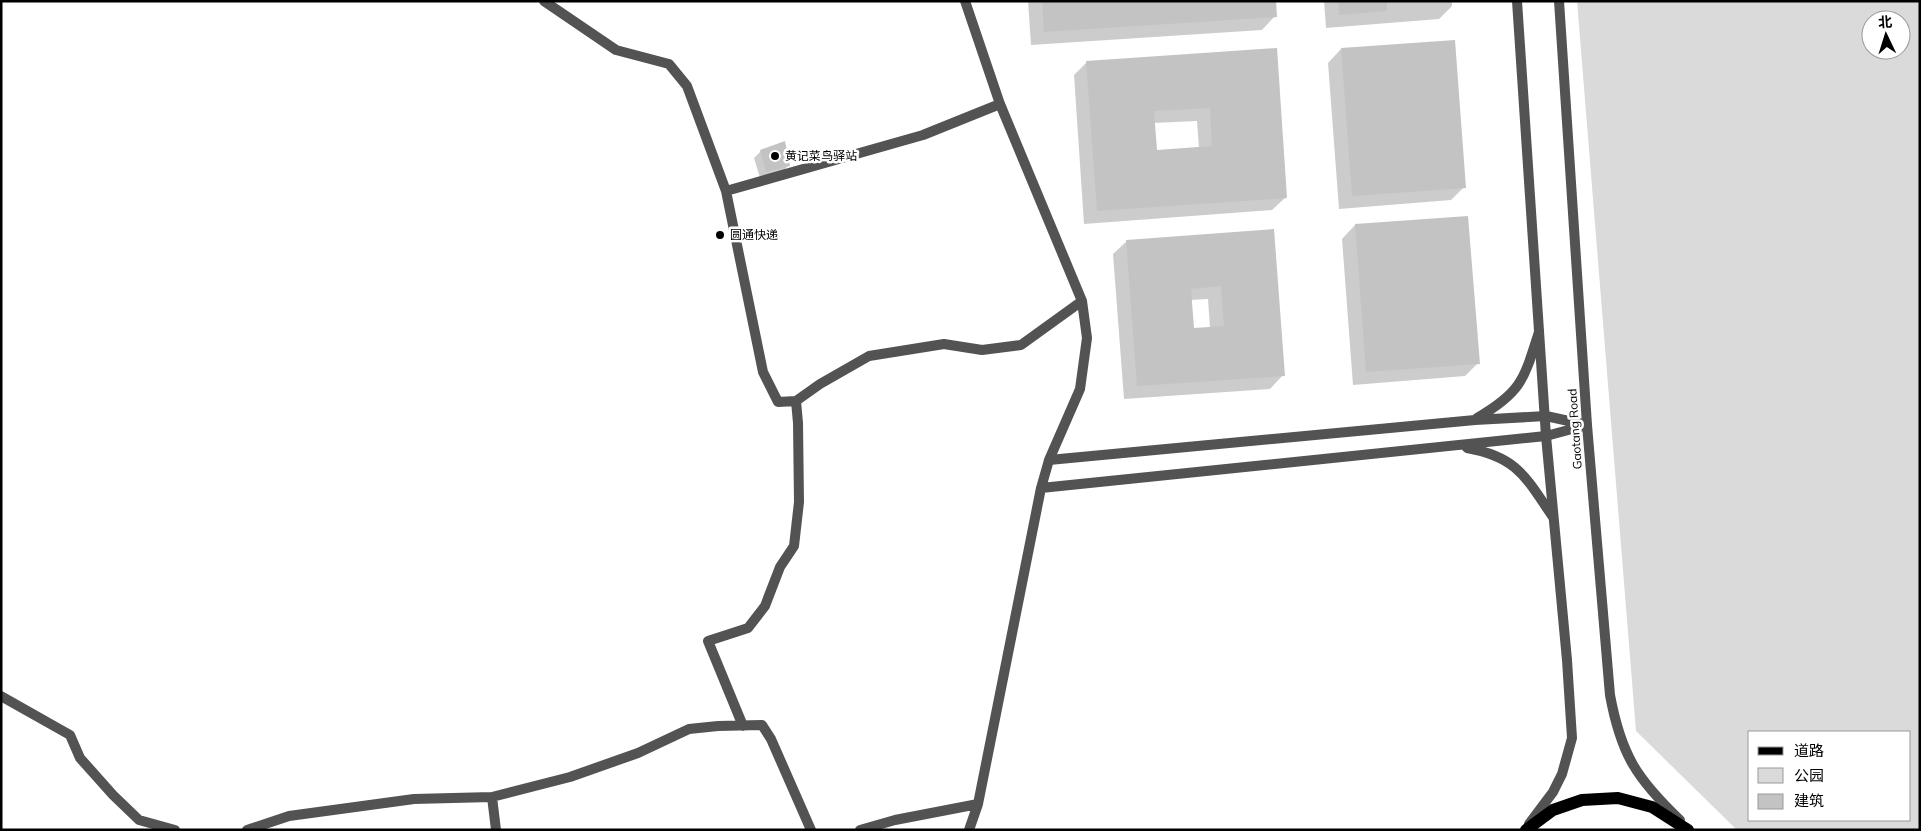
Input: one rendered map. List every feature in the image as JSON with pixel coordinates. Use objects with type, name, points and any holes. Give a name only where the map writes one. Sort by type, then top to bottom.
[{"type":"main road","points":[[1526,830],[1553,810],[1582,800],[1618,798],[1652,807],[1688,830]]},
{"type":"street","points":[[544,1],[616,50],[669,64],[687,86],[726,192],[763,372],[778,402],[796,401],[820,384],[869,356],[944,344],[982,350],[1021,345],[1082,302]]},
{"type":"street","points":[[965,1],[1000,104],[1082,302],[1087,338],[1080,389],[1049,460],[1041,488],[978,804],[969,830]]},
{"type":"street","points":[[1517,1],[1546,436],[1567,660],[1572,738],[1568,758],[1556,786],[1526,830]]},
{"type":"street","name":"Gaotang Road","points":[[1559,1],[1587,425],[1606,657],[1615,719],[1626,753],[1637,773],[1651,791],[1688,830]]},
{"type":"street","points":[[726,192],[923,135],[1000,104]]},
{"type":"street","points":[[1475,420],[1498,406],[1518,386],[1525,374],[1540,331]]},
{"type":"street","points":[[744,726],[708,641],[748,628],[764,606],[780,567],[794,546],[799,502],[796,401]]},
{"type":"street","points":[[1049,460],[1475,420],[1546,416],[1587,425]]},
{"type":"street","points":[[1041,488],[1546,436],[1587,425]]},
{"type":"street","points":[[1457,446],[1500,456],[1524,476],[1553,517]]},
{"type":"street","points":[[1,696],[70,735],[80,758],[113,795],[139,820],[174,830]]},
{"type":"street","points":[[247,830],[289,816],[405,800],[492,797],[570,777],[638,753],[689,729],[762,725],[771,739],[811,830]]},
{"type":"street","points":[[492,797],[496,830]]},
{"type":"street","points":[[860,830],[895,820],[978,804]]},
{"type":"green space","points":[[1577,1],[1920,1],[1920,830],[1737,830],[1636,731]]},
{"type":"building","points":[[1042,1],[1276,1],[1277,17],[1044,32]]},
{"type":"building","points":[[1338,1],[1387,1],[1387,11],[1339,15]]},
{"type":"building","points":[[1455,40],[1466,188],[1352,196],[1341,48]]},
{"type":"building","points":[[1277,48],[1287,198],[1097,211],[1086,61]],"holes":[[[1210,108],[1212,146],[1157,150],[1154,111]]]},
{"type":"building","points":[[785,141],[790,166],[766,172],[760,150]]},
{"type":"building","points":[[1468,216],[1480,364],[1366,372],[1355,224]]},
{"type":"building","points":[[1274,229],[1285,376],[1137,386],[1126,240]],"holes":[[[1221,286],[1224,326],[1194,328],[1191,289]]]},
{"type":"place","name":"黄记菜鸟驿站","points":[[775,156]]},
{"type":"place","name":"圆通快递","points":[[720,235]]}]
